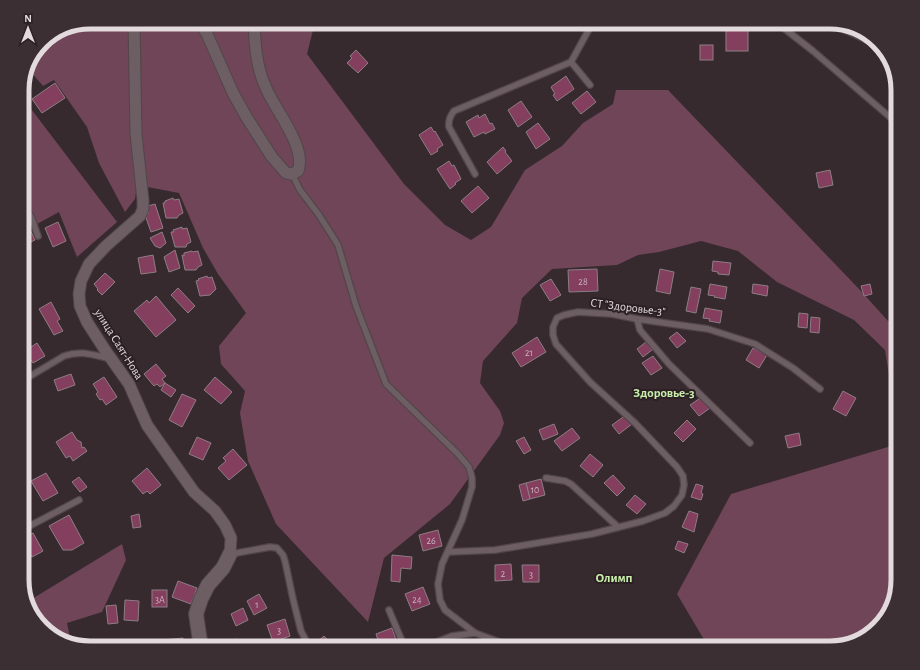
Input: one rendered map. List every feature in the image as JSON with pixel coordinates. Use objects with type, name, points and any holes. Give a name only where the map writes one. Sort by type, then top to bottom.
[{"type":"street","name":"улица Саят-Нова","points":[[134,29],[136,134],[143,208],[140,216],[106,246],[90,264],[81,281],[79,294],[80,306],[87,322],[133,391],[143,418],[156,440],[194,492],[215,511],[225,525],[231,538],[230,554]]},
{"type":"street","points":[[204,29],[247,118],[272,157],[286,173],[292,174],[298,171],[301,164],[298,151],[291,134],[266,88],[256,58],[254,29]]},
{"type":"street","points":[[200,641],[196,614],[201,599],[208,584],[223,568],[230,554]]},
{"type":"lane","points":[[476,174],[449,127],[448,121],[450,116],[454,111],[570,62],[589,29]]},
{"type":"lane","points":[[785,29],[813,51],[891,119]]},
{"type":"lane","points":[[570,62],[590,85]]},
{"type":"lane","points":[[292,174],[300,190],[319,215],[338,245],[356,306],[386,384],[458,454],[469,467],[472,478],[472,487],[462,520],[442,564],[438,584],[440,600],[445,610],[475,633],[496,641]]},
{"type":"lane","points":[[29,213],[38,236]]},
{"type":"lane","name":"СТ \"Здоровье-3\"","points":[[448,552],[495,550],[592,534],[643,521],[670,510],[682,495],[684,485],[683,476],[677,467],[635,422],[590,382],[556,344],[553,335],[553,327],[557,318],[578,312],[612,314],[708,329],[755,344],[793,368],[820,389]]},
{"type":"lane","points":[[637,319],[640,330],[669,364],[750,443]]},
{"type":"lane","points":[[29,377],[64,356],[78,352],[111,359]]},
{"type":"lane","points":[[546,478],[565,481],[572,484],[618,527]]},
{"type":"lane","points":[[29,526],[79,500]]},
{"type":"lane","points":[[230,554],[270,547],[277,548],[280,551],[285,561],[301,631],[306,641]]},
{"type":"lane","points":[[389,610],[402,641]]},
{"type":"lane","points":[[439,641],[452,636],[475,633]]},
{"type":"shaded area","points":[[313,29],[307,54],[404,184],[445,225],[471,240],[491,227],[525,170],[562,146],[583,123],[613,104],[616,90],[668,90],[891,324],[891,388],[885,350],[854,320],[777,282],[738,251],[701,241],[659,252],[638,255],[617,265],[552,269],[522,298],[517,323],[483,361],[480,383],[500,411],[504,423],[500,435],[450,504],[384,558],[368,622],[276,524],[248,461],[240,413],[245,391],[221,364],[219,346],[246,313],[218,274],[203,248],[179,193],[137,185],[135,199],[125,212],[99,163],[87,127],[54,80],[43,86],[31,73],[35,63],[50,44],[60,37],[78,30]]},
{"type":"shaded area","points":[[29,106],[117,222],[77,257],[59,212],[37,224],[29,205]]},
{"type":"shaded area","points":[[891,446],[891,580],[888,599],[883,610],[873,623],[857,635],[846,639],[830,641],[705,641],[677,594],[731,494]]},
{"type":"shaded area","points":[[122,544],[126,560],[102,612],[67,623],[70,638],[60,633],[44,620],[35,607],[32,599]]},
{"type":"building","points":[[726,29],[748,29],[748,51],[726,51]]},
{"type":"building","points":[[700,45],[713,45],[713,60],[700,60]]},
{"type":"building","points":[[356,50],[368,63],[358,73],[347,63],[352,58],[350,56]]},
{"type":"building","points":[[566,76],[574,89],[557,101],[553,95],[555,94],[551,87]]},
{"type":"building","points":[[55,83],[65,98],[42,113],[32,99]]},
{"type":"building","points":[[587,91],[596,102],[581,114],[572,103]]},
{"type":"building","points":[[521,101],[532,117],[518,127],[508,110]]},
{"type":"building","points":[[485,114],[490,124],[492,123],[495,129],[474,137],[466,122],[478,115],[479,118]]},
{"type":"building","points":[[538,123],[550,139],[536,149],[526,132]]},
{"type":"building","points":[[431,127],[443,145],[437,149],[438,151],[431,155],[419,135]]},
{"type":"building","points":[[503,147],[512,161],[497,174],[487,162]]},
{"type":"building","points":[[449,161],[452,166],[454,165],[461,179],[450,189],[437,169]]},
{"type":"building","points":[[830,170],[833,185],[819,188],[816,173]]},
{"type":"building","points":[[478,186],[489,198],[472,213],[461,201]]},
{"type":"building","points":[[173,198],[174,200],[179,199],[183,213],[177,218],[166,218],[163,203]]},
{"type":"building","points":[[155,204],[163,228],[151,232],[145,215],[148,214],[148,206]]},
{"type":"building","points":[[58,222],[66,241],[53,247],[45,228]]},
{"type":"building","points":[[29,227],[35,240],[29,243]]},
{"type":"building","points":[[182,227],[182,229],[187,228],[191,242],[187,244],[186,247],[175,247],[171,232],[174,232],[173,230]]},
{"type":"building","points":[[162,232],[166,243],[160,248],[155,246],[150,238]]},
{"type":"building","points":[[175,250],[180,268],[169,272],[164,257]]},
{"type":"building","points":[[198,251],[202,265],[196,270],[185,270],[182,255],[184,256],[184,253]]},
{"type":"building","points":[[153,255],[156,272],[141,274],[138,258]]},
{"type":"building","points":[[713,261],[731,263],[729,275],[718,274],[718,272],[712,271]]},
{"type":"building","points":[[597,269],[598,291],[569,292],[568,270]]},
{"type":"building","points":[[660,269],[674,272],[670,294],[656,291]]},
{"type":"building","points":[[105,273],[115,282],[102,295],[94,284]]},
{"type":"building","points":[[207,276],[208,278],[212,277],[216,289],[210,295],[200,296],[196,281]]},
{"type":"building","points":[[551,279],[561,295],[550,301],[540,285]]},
{"type":"building","points":[[710,284],[727,287],[725,299],[708,295]]},
{"type":"building","points":[[753,284],[768,286],[767,296],[752,293]]},
{"type":"building","points":[[870,284],[872,294],[864,296],[861,286]]},
{"type":"building","points":[[691,287],[701,289],[696,313],[686,311]]},
{"type":"building","points":[[178,288],[195,306],[188,313],[171,295]]},
{"type":"building","points":[[156,296],[176,320],[156,337],[134,311],[147,300],[149,303]]},
{"type":"building","points":[[51,302],[60,319],[57,321],[63,331],[54,335],[39,309]]},
{"type":"building","points":[[705,308],[722,311],[720,323],[703,318]]},
{"type":"building","points":[[799,313],[808,314],[807,328],[798,327]]},
{"type":"building","points":[[811,317],[820,318],[819,333],[810,332]]},
{"type":"building","points":[[677,332],[686,341],[677,348],[669,338]]},
{"type":"building","points":[[537,337],[546,352],[521,367],[512,353]]},
{"type":"building","points":[[646,342],[652,350],[643,357],[637,349]]},
{"type":"building","points":[[37,343],[45,356],[33,363],[29,357],[29,348]]},
{"type":"building","points":[[753,348],[767,355],[759,368],[746,360]]},
{"type":"building","points":[[653,356],[662,368],[651,375],[642,363]]},
{"type":"building","points":[[156,364],[166,376],[162,379],[165,383],[160,387],[157,384],[154,386],[144,374]]},
{"type":"building","points":[[71,374],[75,385],[58,391],[54,380]]},
{"type":"building","points":[[104,377],[117,397],[106,405],[96,394],[98,392],[93,384]]},
{"type":"building","points":[[215,377],[232,392],[221,404],[204,390]]},
{"type":"building","points":[[165,383],[176,390],[171,397],[161,390]]},
{"type":"building","points":[[843,391],[856,398],[846,416],[833,409]]},
{"type":"building","points":[[182,394],[196,400],[182,427],[169,420]]},
{"type":"building","points":[[702,397],[710,408],[699,416],[690,405]]},
{"type":"building","points":[[626,415],[632,424],[619,434],[612,425]]},
{"type":"building","points":[[687,420],[696,429],[683,442],[674,433]]},
{"type":"building","points":[[554,424],[558,434],[543,440],[539,430]]},
{"type":"building","points":[[572,428],[580,438],[562,451],[554,441]]},
{"type":"building","points":[[72,432],[77,440],[81,442],[82,448],[84,447],[87,451],[73,461],[70,456],[66,458],[56,442]]},
{"type":"building","points":[[799,433],[801,445],[788,448],[785,436]]},
{"type":"building","points":[[197,437],[211,443],[203,460],[189,454]]},
{"type":"building","points":[[524,437],[531,450],[524,454],[516,441]]},
{"type":"building","points":[[233,449],[247,465],[229,480],[218,468],[226,461],[223,458]]},
{"type":"building","points":[[590,454],[603,465],[593,477],[580,466]]},
{"type":"building","points":[[147,468],[161,485],[150,494],[147,491],[143,494],[132,481]]},
{"type":"building","points":[[46,473],[58,493],[43,501],[31,481]]},
{"type":"building","points":[[613,475],[625,488],[617,496],[604,483]]},
{"type":"building","points":[[79,477],[87,487],[80,492],[72,482]]},
{"type":"building","points":[[541,479],[545,495],[530,499],[526,483]]},
{"type":"building","points":[[526,483],[530,499],[523,501],[519,485]]},
{"type":"building","points":[[696,484],[703,486],[701,500],[691,497]]},
{"type":"building","points":[[635,495],[646,504],[637,514],[626,505]]},
{"type":"building","points":[[689,511],[698,514],[694,532],[682,527]]},
{"type":"building","points":[[139,514],[141,527],[133,528],[131,516]]},
{"type":"building","points":[[69,515],[84,543],[72,550],[63,550],[49,526]]},
{"type":"building","points":[[438,530],[442,546],[423,551],[419,535]]},
{"type":"building","points":[[33,533],[43,551],[32,557],[29,552],[29,535]]},
{"type":"building","points":[[678,541],[688,544],[684,553],[675,549]]},
{"type":"building","points":[[392,555],[412,557],[411,569],[401,568],[400,582],[391,581]]},
{"type":"building","points":[[511,564],[512,580],[495,581],[495,565]]},
{"type":"building","points":[[522,565],[539,565],[539,582],[523,582]]},
{"type":"building","points":[[178,581],[197,588],[191,604],[172,597]]},
{"type":"building","points":[[423,587],[430,604],[412,611],[405,594]]},
{"type":"building","points":[[152,590],[167,590],[167,607],[152,607]]},
{"type":"building","points":[[259,594],[267,608],[254,615],[247,601]]},
{"type":"building","points":[[125,600],[139,601],[138,621],[124,620]]},
{"type":"building","points":[[116,605],[118,623],[108,624],[106,606]]},
{"type":"building","points":[[243,608],[248,620],[236,626],[231,614]]},
{"type":"building","points":[[285,619],[290,636],[273,641],[267,625]]},
{"type":"building","points":[[392,628],[396,640],[378,641],[376,634]]},
{"type":"building","points":[[324,636],[329,641],[318,641]]},
{"type":"building","points":[[183,638],[183,641],[163,641]]},
{"type":"district","name":"Здоровье-3","points":[[664,392]]},
{"type":"district","name":"Олимп","points":[[614,577]]}]
